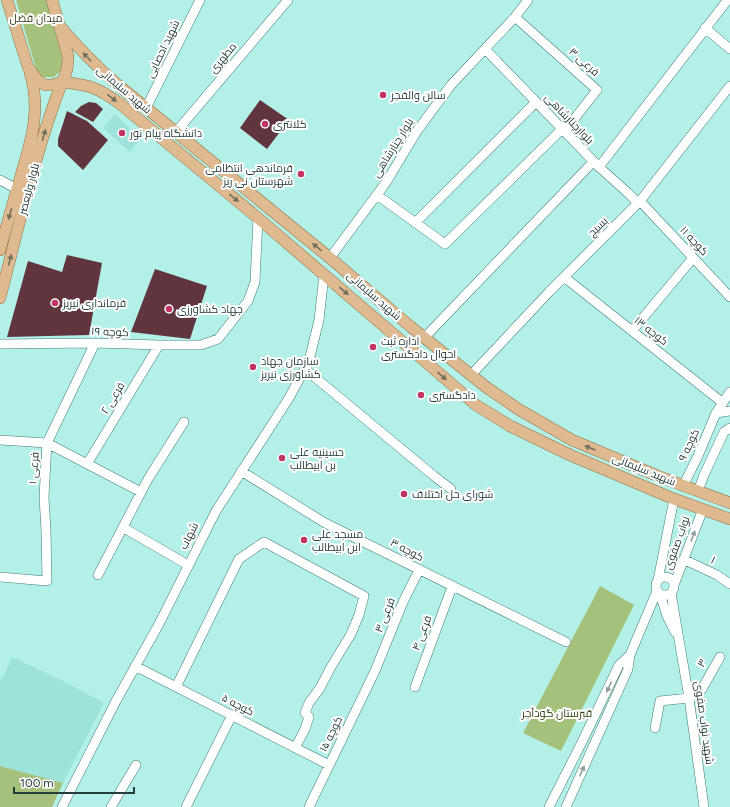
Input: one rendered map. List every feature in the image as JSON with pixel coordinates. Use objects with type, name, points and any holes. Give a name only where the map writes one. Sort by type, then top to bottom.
[{"type":"main road","points":[[6,1],[28,67],[37,80],[45,85],[52,85],[62,82],[67,73],[68,56],[52,0]]},
{"type":"main road","name":"شهید سلیمانی","points":[[59,25],[93,64],[330,258],[424,338],[518,409],[572,440],[683,486],[730,503]]},
{"type":"main road","name":"بلوار ولیعصر","points":[[0,250],[35,122],[35,88],[28,67]]},
{"type":"main road","name":"شهید سلیمانی","points":[[62,82],[88,85],[106,93],[258,218],[476,405],[510,426],[570,455],[674,499],[730,519]]},
{"type":"main road","name":"بلوار ولیعصر","points":[[0,298],[40,146],[62,82]]},
{"type":"main road","points":[[258,218],[267,207]]},
{"type":"main road","points":[[457,389],[471,375]]},
{"type":"street","name":"شهید احصایی","points":[[146,108],[200,0]]},
{"type":"street","name":"مطهری","points":[[176,132],[288,0]]},
{"type":"street","name":"بلوار چنارشاهی","points":[[330,258],[387,181],[417,131],[446,91],[528,0]]},
{"type":"street","points":[[424,338],[596,164],[726,2]]},
{"type":"street","name":"فرعی ۳","points":[[515,16],[597,90],[563,130]]},
{"type":"street","points":[[705,28],[730,49]]},
{"type":"street","name":"بلوارچنارشاهی","points":[[485,49],[596,164],[639,202]]},
{"type":"street","name":"بسیج","points":[[471,375],[564,277],[639,202],[730,86]]},
{"type":"street","points":[[415,223],[536,102]]},
{"type":"street","points":[[377,195],[445,244],[563,130]]},
{"type":"street","points":[[0,180],[17,189]]},
{"type":"street","name":"کوچه ۱۱","points":[[639,202],[730,297]]},
{"type":"street","name":"کوچه ۱۹","points":[[0,344],[94,343],[159,346],[201,345],[218,339],[248,301],[256,282],[258,218]]},
{"type":"street","points":[[632,331],[693,258]]},
{"type":"street","name":"شهاب","points":[[62,807],[135,666],[159,624],[216,511],[289,398],[309,361],[319,320],[324,275]]},
{"type":"street","name":"کوچه ۱۳","points":[[564,277],[723,403]]},
{"type":"street","name":"فرعی ۱","points":[[0,578],[47,581],[44,497],[47,443],[94,343]]},
{"type":"street","name":"فرعی ۲","points":[[87,464],[159,346]]},
{"type":"street","points":[[305,369],[451,489]]},
{"type":"street","name":"کوچه ۹","points":[[683,486],[716,414],[730,392]]},
{"type":"street","points":[[716,414],[730,411]]},
{"type":"street","points":[[98,575],[124,528],[148,479],[184,422]]},
{"type":"street","points":[[698,491],[724,432],[730,428]]},
{"type":"street","points":[[0,440],[47,443],[141,492]]},
{"type":"street","name":"کوچه ۳","points":[[241,471],[325,523],[566,642]]},
{"type":"street","points":[[658,580],[666,577],[673,581],[673,589],[664,596],[658,593],[655,587],[658,580],[674,499]]},
{"type":"street","name":"نواب صفوی","points":[[673,589],[703,509]]},
{"type":"street","points":[[124,528],[188,565]]},
{"type":"street","points":[[176,687],[239,559],[264,542],[364,596],[359,615],[351,634],[307,708],[305,713],[309,717],[305,729],[295,748]]},
{"type":"street","name":"۱","points":[[685,560],[717,575],[730,584]]},
{"type":"street","name":"فرعی ۳","points":[[375,671],[403,602],[419,570]]},
{"type":"street","name":"فرعی ۴","points":[[414,686],[452,587]]},
{"type":"street","name":"شهید نواب صفوی","points":[[673,589],[704,807]]},
{"type":"street","points":[[566,807],[628,669],[630,655],[658,593]]},
{"type":"street","name":"شهید نواب صفوی","points":[[658,593],[667,616],[680,642]]},
{"type":"street","points":[[549,807],[619,665],[630,655]]},
{"type":"street","name":"۳","points":[[689,698],[702,689],[720,657]]},
{"type":"street","name":"کوچه ۵","points":[[135,666],[329,765]]},
{"type":"street","name":"کوچه ۱۵","points":[[309,807],[375,671]]},
{"type":"street","points":[[655,728],[660,701],[689,698]]},
{"type":"street","points":[[186,807],[232,715]]},
{"type":"street","points":[[110,807],[136,765]]},
{"type":"shaded area","name":"دانشگاه پیام نور","points":[[115,114],[140,139],[130,152],[103,128]]},
{"type":"shaded area","points":[[12,657],[65,682],[104,703],[63,783],[0,766],[0,680],[5,674]]},
{"type":"green space","name":"میدان فضل","points":[[16,0],[46,0],[64,64],[64,68],[54,77],[41,77],[37,72]]},
{"type":"green space","name":"قبرستان گودآجر","points":[[600,586],[634,605],[561,751],[523,733]]},
{"type":"green space","points":[[0,766],[63,783],[52,807],[0,807]]},
{"type":"building","name":"کلانتری","points":[[260,100],[289,120],[267,149],[240,128]]},
{"type":"building","points":[[89,102],[96,103],[103,109],[93,122],[75,112],[81,106]]},
{"type":"building","points":[[67,111],[87,121],[108,140],[83,170],[58,146],[58,139]]},
{"type":"building","name":"فرمانداری نیریز","points":[[67,255],[102,263],[89,335],[7,337],[28,261],[62,272]]},
{"type":"building","name":"جهاد کشاورزی","points":[[155,269],[207,286],[190,339],[131,332]]},
{"type":"place","name":"سالن والفجر","points":[[383,95]]},
{"type":"place","name":"کلانتری","points":[[265,124]]},
{"type":"place","name":"دانشگاه پیام نور","points":[[122,133]]},
{"type":"place","name":"فرماندهی انتظامی شهرستان نی ریز","points":[[301,174]]},
{"type":"place","name":"فرمانداری نیریز","points":[[55,303]]},
{"type":"place","name":"جهاد کشاورزی","points":[[169,309]]},
{"type":"place","name":"اداره ثبت احوال دادگستری","points":[[373,347]]},
{"type":"place","name":"سازمان جهاد کشاورزی نیریز","points":[[253,367]]},
{"type":"place","name":"دادگستری","points":[[421,395]]},
{"type":"place","name":"حسینیه علی بن ابیطالب","points":[[282,458]]},
{"type":"place","name":"شورای حل اختلاف","points":[[404,494]]},
{"type":"place","name":"مسجد علی ابن ابیطالب","points":[[304,540]]}]
